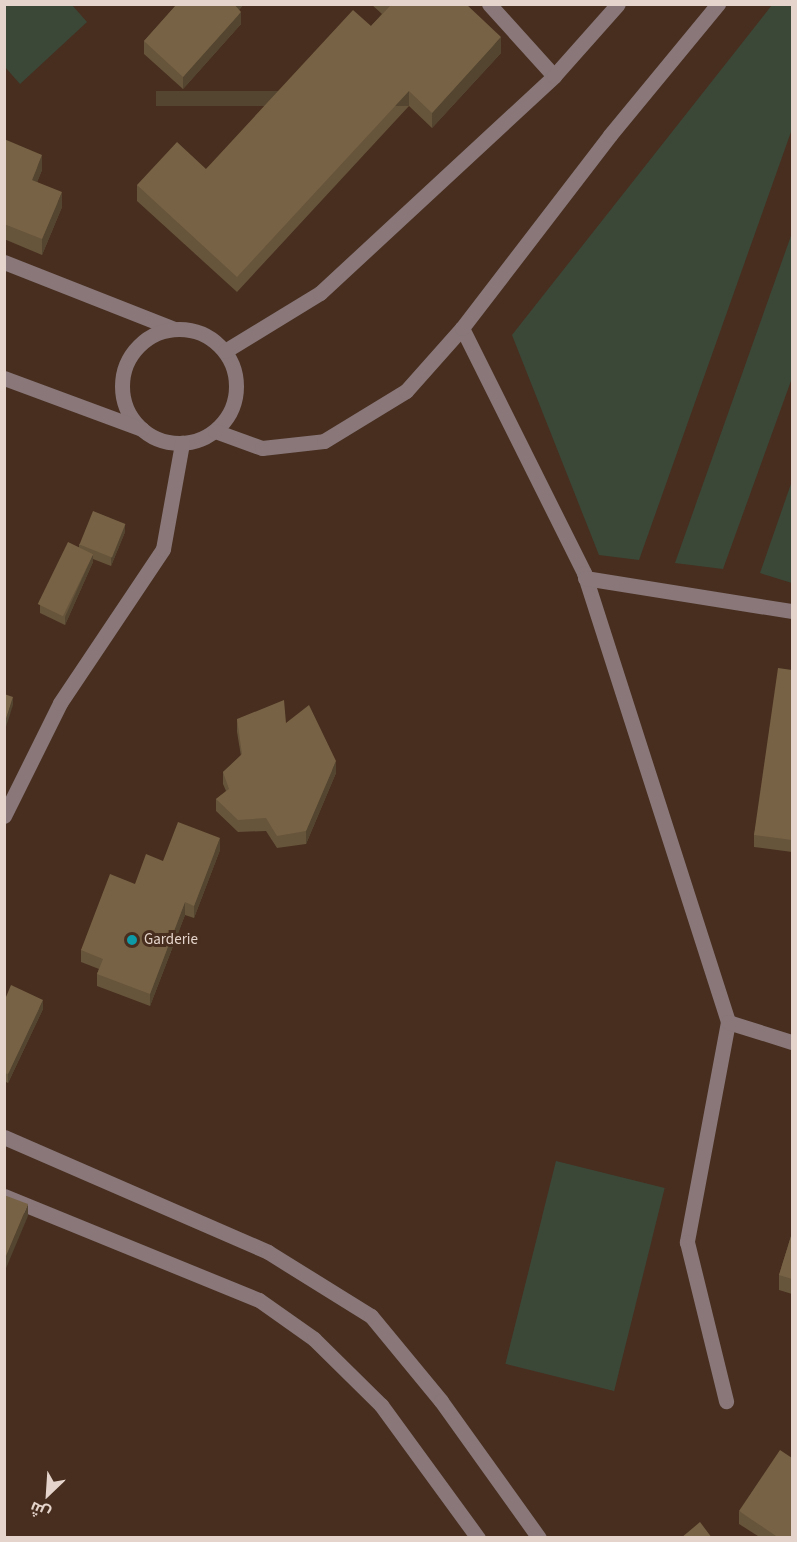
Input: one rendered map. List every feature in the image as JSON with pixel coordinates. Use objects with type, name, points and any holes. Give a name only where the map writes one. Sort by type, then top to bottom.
[{"type":"street","points":[[489,4],[554,76]]},
{"type":"street","points":[[225,351],[320,293],[554,76],[618,4]]},
{"type":"street","points":[[215,430],[262,448],[324,441],[406,391],[462,328],[610,135],[718,4]]},
{"type":"street","points":[[4,262],[174,329],[193,331],[225,351],[237,384],[227,417],[215,430],[182,443],[165,441],[143,429],[4,378]]},
{"type":"street","points":[[462,328],[585,578],[728,1022],[687,1242],[726,1401]]},
{"type":"street","points":[[143,429],[126,407],[124,372],[142,343],[174,329]]},
{"type":"street","points":[[4,816],[60,703],[164,549],[182,443]]},
{"type":"street","points":[[585,578],[792,611]]},
{"type":"street","points":[[728,1022],[792,1042]]},
{"type":"street","points":[[4,1137],[268,1252],[371,1316],[441,1401],[539,1538]]},
{"type":"street","points":[[4,1196],[259,1300],[314,1339],[381,1405],[478,1538]]},
{"type":"green space","points":[[4,5],[72,5],[87,22],[20,84],[5,67]]},
{"type":"green space","points":[[772,5],[792,5],[792,129],[639,560],[599,555],[512,335]]},
{"type":"green space","points":[[792,233],[792,378],[723,569],[675,563]]},
{"type":"green space","points":[[792,481],[792,583],[760,573]]},
{"type":"green space","points":[[556,1161],[665,1188],[614,1391],[505,1364]]},
{"type":"building","points":[[177,4],[234,4],[241,12],[183,77],[144,41]]},
{"type":"building","points":[[388,4],[466,4],[501,37],[432,113],[409,91],[237,277],[137,185],[177,142],[206,169],[353,10],[371,26],[390,6]]},
{"type":"building","points":[[4,139],[42,155],[32,180],[62,192],[42,239],[4,224]]},
{"type":"building","points":[[93,511],[125,524],[112,557],[80,544]]},
{"type":"building","points":[[68,542],[93,554],[63,616],[38,604]]},
{"type":"building","points":[[778,668],[792,670],[792,840],[754,835]]},
{"type":"building","points":[[4,694],[13,697],[4,725]]},
{"type":"building","points":[[284,700],[286,723],[309,705],[336,761],[306,831],[277,836],[266,818],[238,820],[216,799],[229,789],[223,772],[242,754],[237,719]]},
{"type":"building","name":"Garderie","points":[[178,822],[220,838],[194,906],[185,902],[150,994],[97,974],[103,959],[81,950],[110,874],[135,884],[146,854],[163,861]]},
{"type":"building","points":[[11,985],[43,1000],[8,1074],[4,1073],[4,997]]},
{"type":"building","points":[[4,1195],[28,1204],[4,1261]]},
{"type":"building","points":[[792,1233],[792,1279],[779,1275]]},
{"type":"building","points":[[780,1450],[792,1458],[792,1538],[779,1538],[739,1511]]},
{"type":"building","points":[[700,1522],[712,1538],[681,1538]]},
{"type":"place","name":"Garderie","points":[[132,940]]}]
